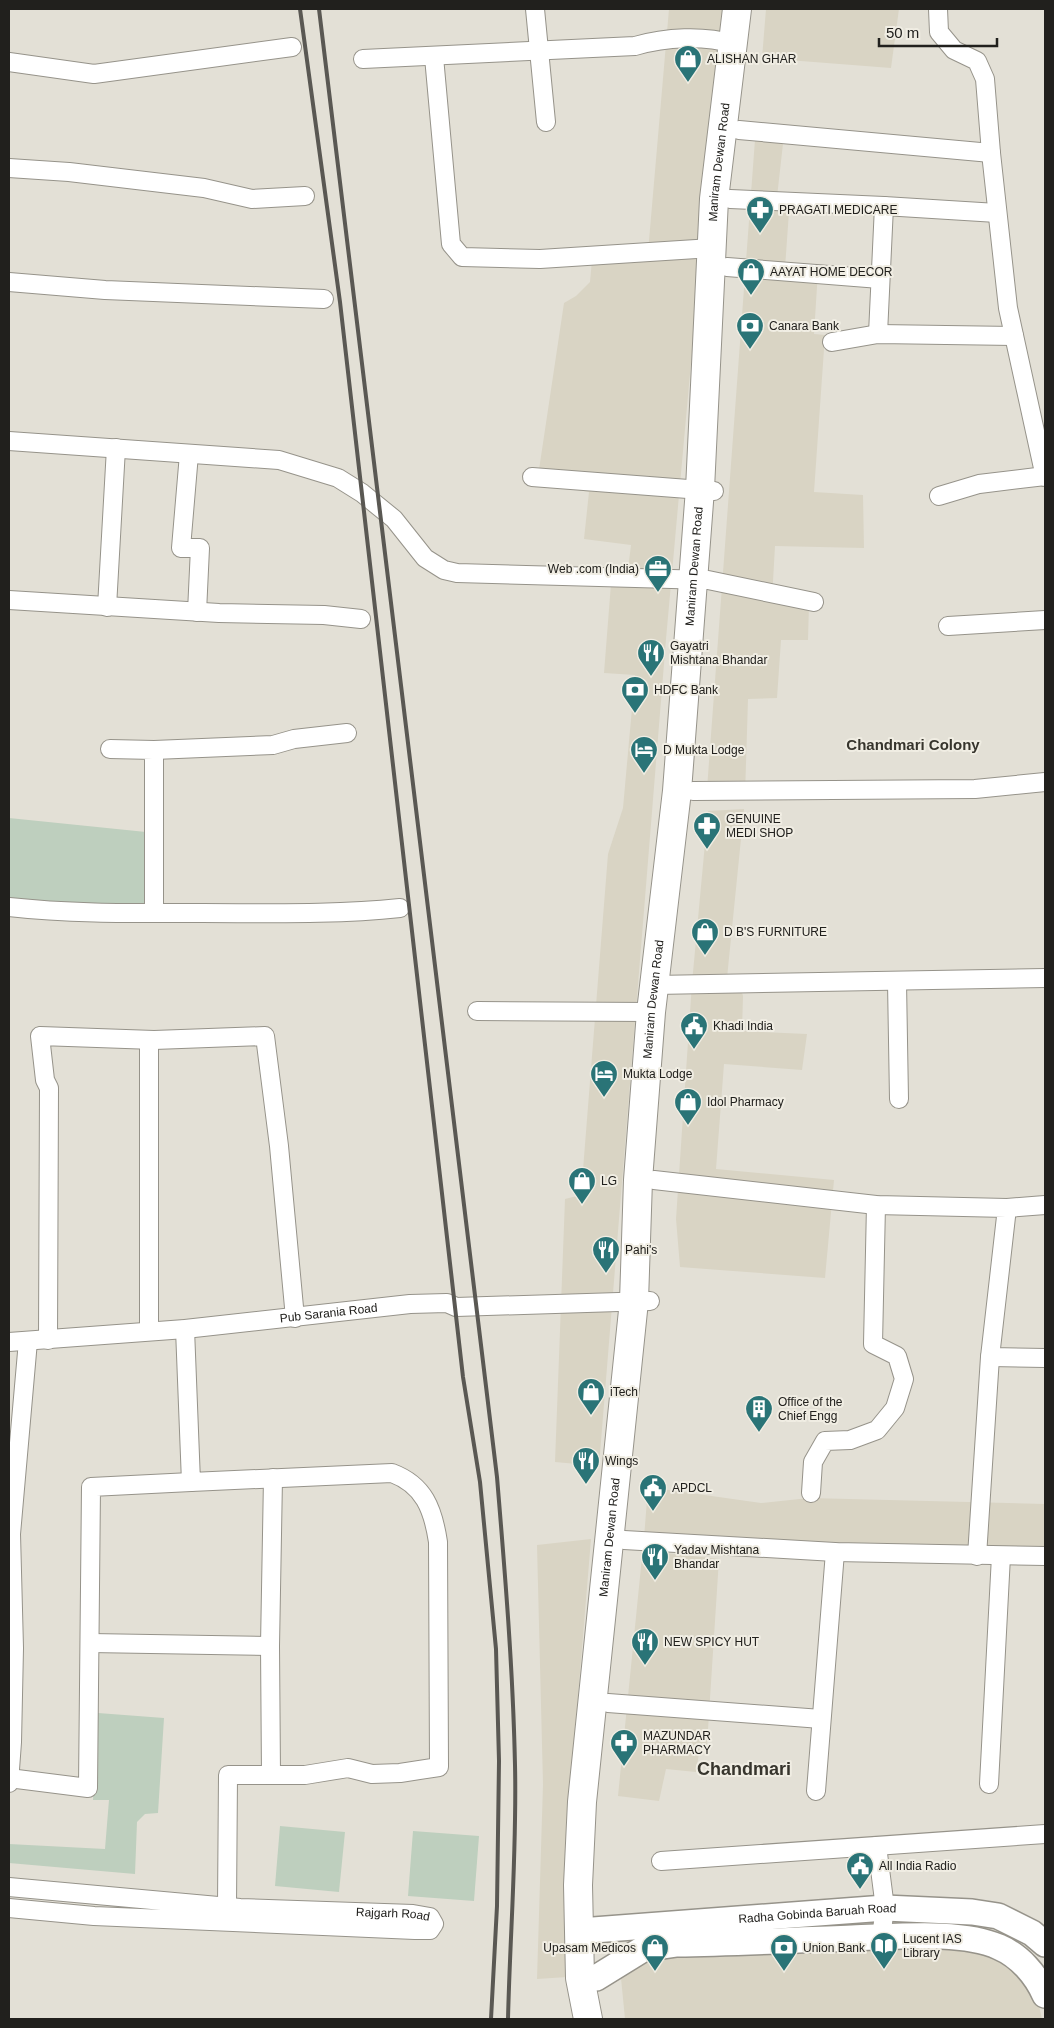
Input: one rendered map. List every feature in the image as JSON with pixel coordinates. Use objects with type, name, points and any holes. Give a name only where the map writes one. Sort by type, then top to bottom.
[{"type":"main road","name":"Maniram Dewan Road","points":[[720,258],[714,199],[737,9]]},
{"type":"main road","name":"Maniram Dewan Road","points":[[588,1931],[578,1885],[582,1802],[642,1301],[654,1180],[664,985],[677,791],[700,580],[720,258],[730,199],[753,9]]},
{"type":"main road","name":"Maniram Dewan Road","points":[[588,2019],[588,1931],[594,1885],[598,1802],[624,1540],[642,1301],[638,1180],[650,1012],[664,985],[693,791],[700,580]]},
{"type":"main road","name":"Radha Gobinda Baruah Road","points":[[588,1931],[885,1908],[972,1912],[998,1916],[1032,1933],[1045,1944]]},
{"type":"main road","name":"Radha Gobinda Baruah Road","points":[[588,1978],[643,1949],[677,1944],[881,1937],[962,1938],[979,1940],[1000,1947],[1016,1957],[1033,1974],[1045,1995]]},
{"type":"main road","name":"Maniram Dewan Road","points":[[588,1978],[603,2019]]},
{"type":"street","points":[[535,9],[541,50],[546,122]]},
{"type":"street","points":[[938,9],[939,32],[954,50],[976,61],[985,78],[990,153],[1008,308],[1045,477],[979,484],[940,496]]},
{"type":"street","points":[[363,59],[635,46],[670,38],[721,40],[734,44]]},
{"type":"street","points":[[9,62],[94,74],[292,47]]},
{"type":"street","points":[[434,57],[451,244],[462,257],[540,259],[720,258],[880,279]]},
{"type":"street","points":[[739,130],[990,153]]},
{"type":"street","points":[[9,168],[70,172],[195,187],[252,199],[305,196]]},
{"type":"street","points":[[730,199],[997,213]]},
{"type":"street","points":[[878,334],[884,206]]},
{"type":"street","points":[[9,282],[106,290],[324,300]]},
{"type":"street","points":[[832,342],[878,334],[1014,336]]},
{"type":"street","points":[[9,441],[279,460],[338,478],[362,492],[387,512],[425,558],[444,570],[457,573],[700,580],[814,602]]},
{"type":"street","points":[[107,607],[116,448]]},
{"type":"street","points":[[189,454],[180,548],[200,548],[197,612]]},
{"type":"street","points":[[532,477],[707,490]]},
{"type":"street","points":[[9,600],[197,612],[324,615],[361,619]]},
{"type":"street","points":[[948,626],[1045,620]]},
{"type":"street","points":[[110,749],[154,750],[273,745],[294,739],[347,733]]},
{"type":"street","points":[[154,750],[154,913]]},
{"type":"street","points":[[693,791],[975,789],[1045,782]]},
{"type":"street","points":[[9,907],[36,910],[154,913],[322,913],[400,908]]},
{"type":"street","points":[[664,985],[1045,978]]},
{"type":"street","points":[[897,982],[898,1099]]},
{"type":"street","points":[[477,1011],[650,1012]]},
{"type":"street","points":[[48,1340],[49,1088],[45,1080],[40,1036],[149,1040],[265,1036],[279,1146],[295,1318]]},
{"type":"street","points":[[149,1040],[149,1331]]},
{"type":"street","points":[[654,1180],[876,1205],[1007,1208],[1045,1205]]},
{"type":"street","points":[[811,1492],[813,1462],[825,1441],[850,1440],[877,1430],[895,1408],[904,1378],[897,1356],[873,1344],[876,1205]]},
{"type":"street","points":[[977,1556],[990,1357],[1007,1208]]},
{"type":"street","name":"Pub Sarania Road","points":[[9,1342],[185,1329],[410,1304],[446,1303],[456,1307],[466,1307],[642,1301]]},
{"type":"street","points":[[185,1329],[191,1482]]},
{"type":"street","points":[[9,1782],[12,1742],[14,1648],[11,1534],[28,1341]]},
{"type":"street","points":[[990,1357],[1045,1358]]},
{"type":"street","points":[[9,1778],[88,1788],[91,1487],[392,1473],[407,1479],[420,1491],[435,1520],[438,1542],[439,1766],[400,1773],[372,1774],[348,1768],[305,1774],[228,1775],[227,1906]]},
{"type":"street","points":[[271,1775],[270,1646],[273,1478]]},
{"type":"street","points":[[624,1540],[835,1552],[1045,1556]]},
{"type":"street","points":[[816,1791],[835,1552]]},
{"type":"street","points":[[989,1784],[1001,1556]]},
{"type":"street","points":[[90,1643],[270,1646]]},
{"type":"street","points":[[608,1703],[821,1719]]},
{"type":"street","points":[[661,1861],[1045,1834]]},
{"type":"street","points":[[877,1846],[885,1908],[881,1937]]},
{"type":"street","name":"Rajgarh Road","points":[[9,1887],[227,1906],[413,1914],[430,1917],[434,1924],[430,1930],[415,1930],[94,1916],[9,1908]]},
{"type":"shaded area","points":[[669,9],[723,9],[666,639],[599,1466],[555,1462],[565,1199],[581,1195],[608,854],[623,808],[635,675],[604,673],[612,571],[628,569],[631,545],[584,539],[589,492],[537,483],[564,303],[576,296],[590,282],[592,260],[648,252]]},
{"type":"shaded area","points":[[766,9],[899,9],[891,68],[762,58]]},
{"type":"shaded area","points":[[756,126],[785,126],[777,197],[790,198],[785,268],[818,271],[814,334],[825,335],[814,492],[863,495],[864,548],[775,546],[772,599],[809,604],[808,640],[781,640],[777,698],[748,699],[745,796],[707,789]]},
{"type":"shaded area","points":[[744,809],[727,978],[737,976],[743,996],[742,1031],[807,1034],[802,1070],[724,1064],[716,1169],[834,1180],[825,1278],[680,1267],[676,1219],[692,983],[708,811]]},
{"type":"shaded area","points":[[648,1487],[761,1503],[809,1498],[1045,1504],[1045,1553],[644,1538]]},
{"type":"shaded area","points":[[591,1539],[569,1806],[567,1977],[537,1979],[543,1784],[537,1545]]},
{"type":"shaded area","points":[[648,1551],[719,1559],[707,1745],[700,1747],[696,1772],[666,1769],[659,1801],[618,1796],[642,1557]]},
{"type":"shaded area","points":[[916,1946],[1000,1953],[1037,1997],[1042,2019],[625,2019],[620,1968],[642,1954]]},
{"type":"green space","points":[[9,818],[146,832],[144,910],[9,905]]},
{"type":"green space","points":[[98,1713],[164,1718],[158,1813],[145,1814],[137,1822],[135,1874],[9,1863],[9,1844],[105,1849],[109,1800],[93,1800]]},
{"type":"green space","points":[[280,1826],[345,1832],[339,1892],[275,1886]]},
{"type":"green space","points":[[413,1831],[479,1836],[474,1901],[408,1896]]},
{"type":"railway","points":[[300,9],[340,302],[463,1377],[480,1482],[496,1649],[499,1761],[497,1906],[491,2019]]},
{"type":"railway","points":[[319,9],[497,1477],[511,1657],[515,1765],[514,1860],[508,2019]]},
{"type":"place","name":"ALISHAN GHAR","points":[[688,83]]},
{"type":"place","name":"PRAGATI MEDICARE","points":[[760,234]]},
{"type":"place","name":"AAYAT HOME DECOR","points":[[751,296]]},
{"type":"place","name":"Canara Bank","points":[[750,350]]},
{"type":"place","name":"Web .com (India)","points":[[658,593]]},
{"type":"place","name":"Gayatri Mishtana Bhandar","points":[[651,677]]},
{"type":"place","name":"HDFC Bank","points":[[635,714]]},
{"type":"place","name":"D Mukta Lodge","points":[[644,774]]},
{"type":"place","name":"GENUINE MEDI SHOP","points":[[707,850]]},
{"type":"place","name":"D B'S FURNITURE","points":[[705,956]]},
{"type":"place","name":"Khadi India","points":[[694,1050]]},
{"type":"place","name":"Mukta Lodge","points":[[604,1098]]},
{"type":"place","name":"Idol Pharmacy","points":[[688,1126]]},
{"type":"place","name":"LG","points":[[582,1205]]},
{"type":"place","name":"Pahi's","points":[[606,1274]]},
{"type":"place","name":"iTech","points":[[591,1416]]},
{"type":"place","name":"Office of the Chief Engg","points":[[759,1433]]},
{"type":"place","name":"Wings","points":[[586,1485]]},
{"type":"place","name":"APDCL","points":[[653,1512]]},
{"type":"place","name":"Yadav Mishtana Bhandar","points":[[655,1581]]},
{"type":"place","name":"NEW SPICY HUT","points":[[645,1666]]},
{"type":"place","name":"MAZUNDAR PHARMACY","points":[[624,1767]]},
{"type":"place","name":"All India Radio","points":[[860,1890]]},
{"type":"place","name":"Lucent IAS Library","points":[[884,1970]]},
{"type":"place","name":"Upasam Medicos","points":[[655,1972]]},
{"type":"place","name":"Union Bank","points":[[784,1972]]},
{"type":"district","name":"Chandmari Colony","points":[[913,744]]},
{"type":"district","name":"Chandmari","points":[[744,1769]]}]
